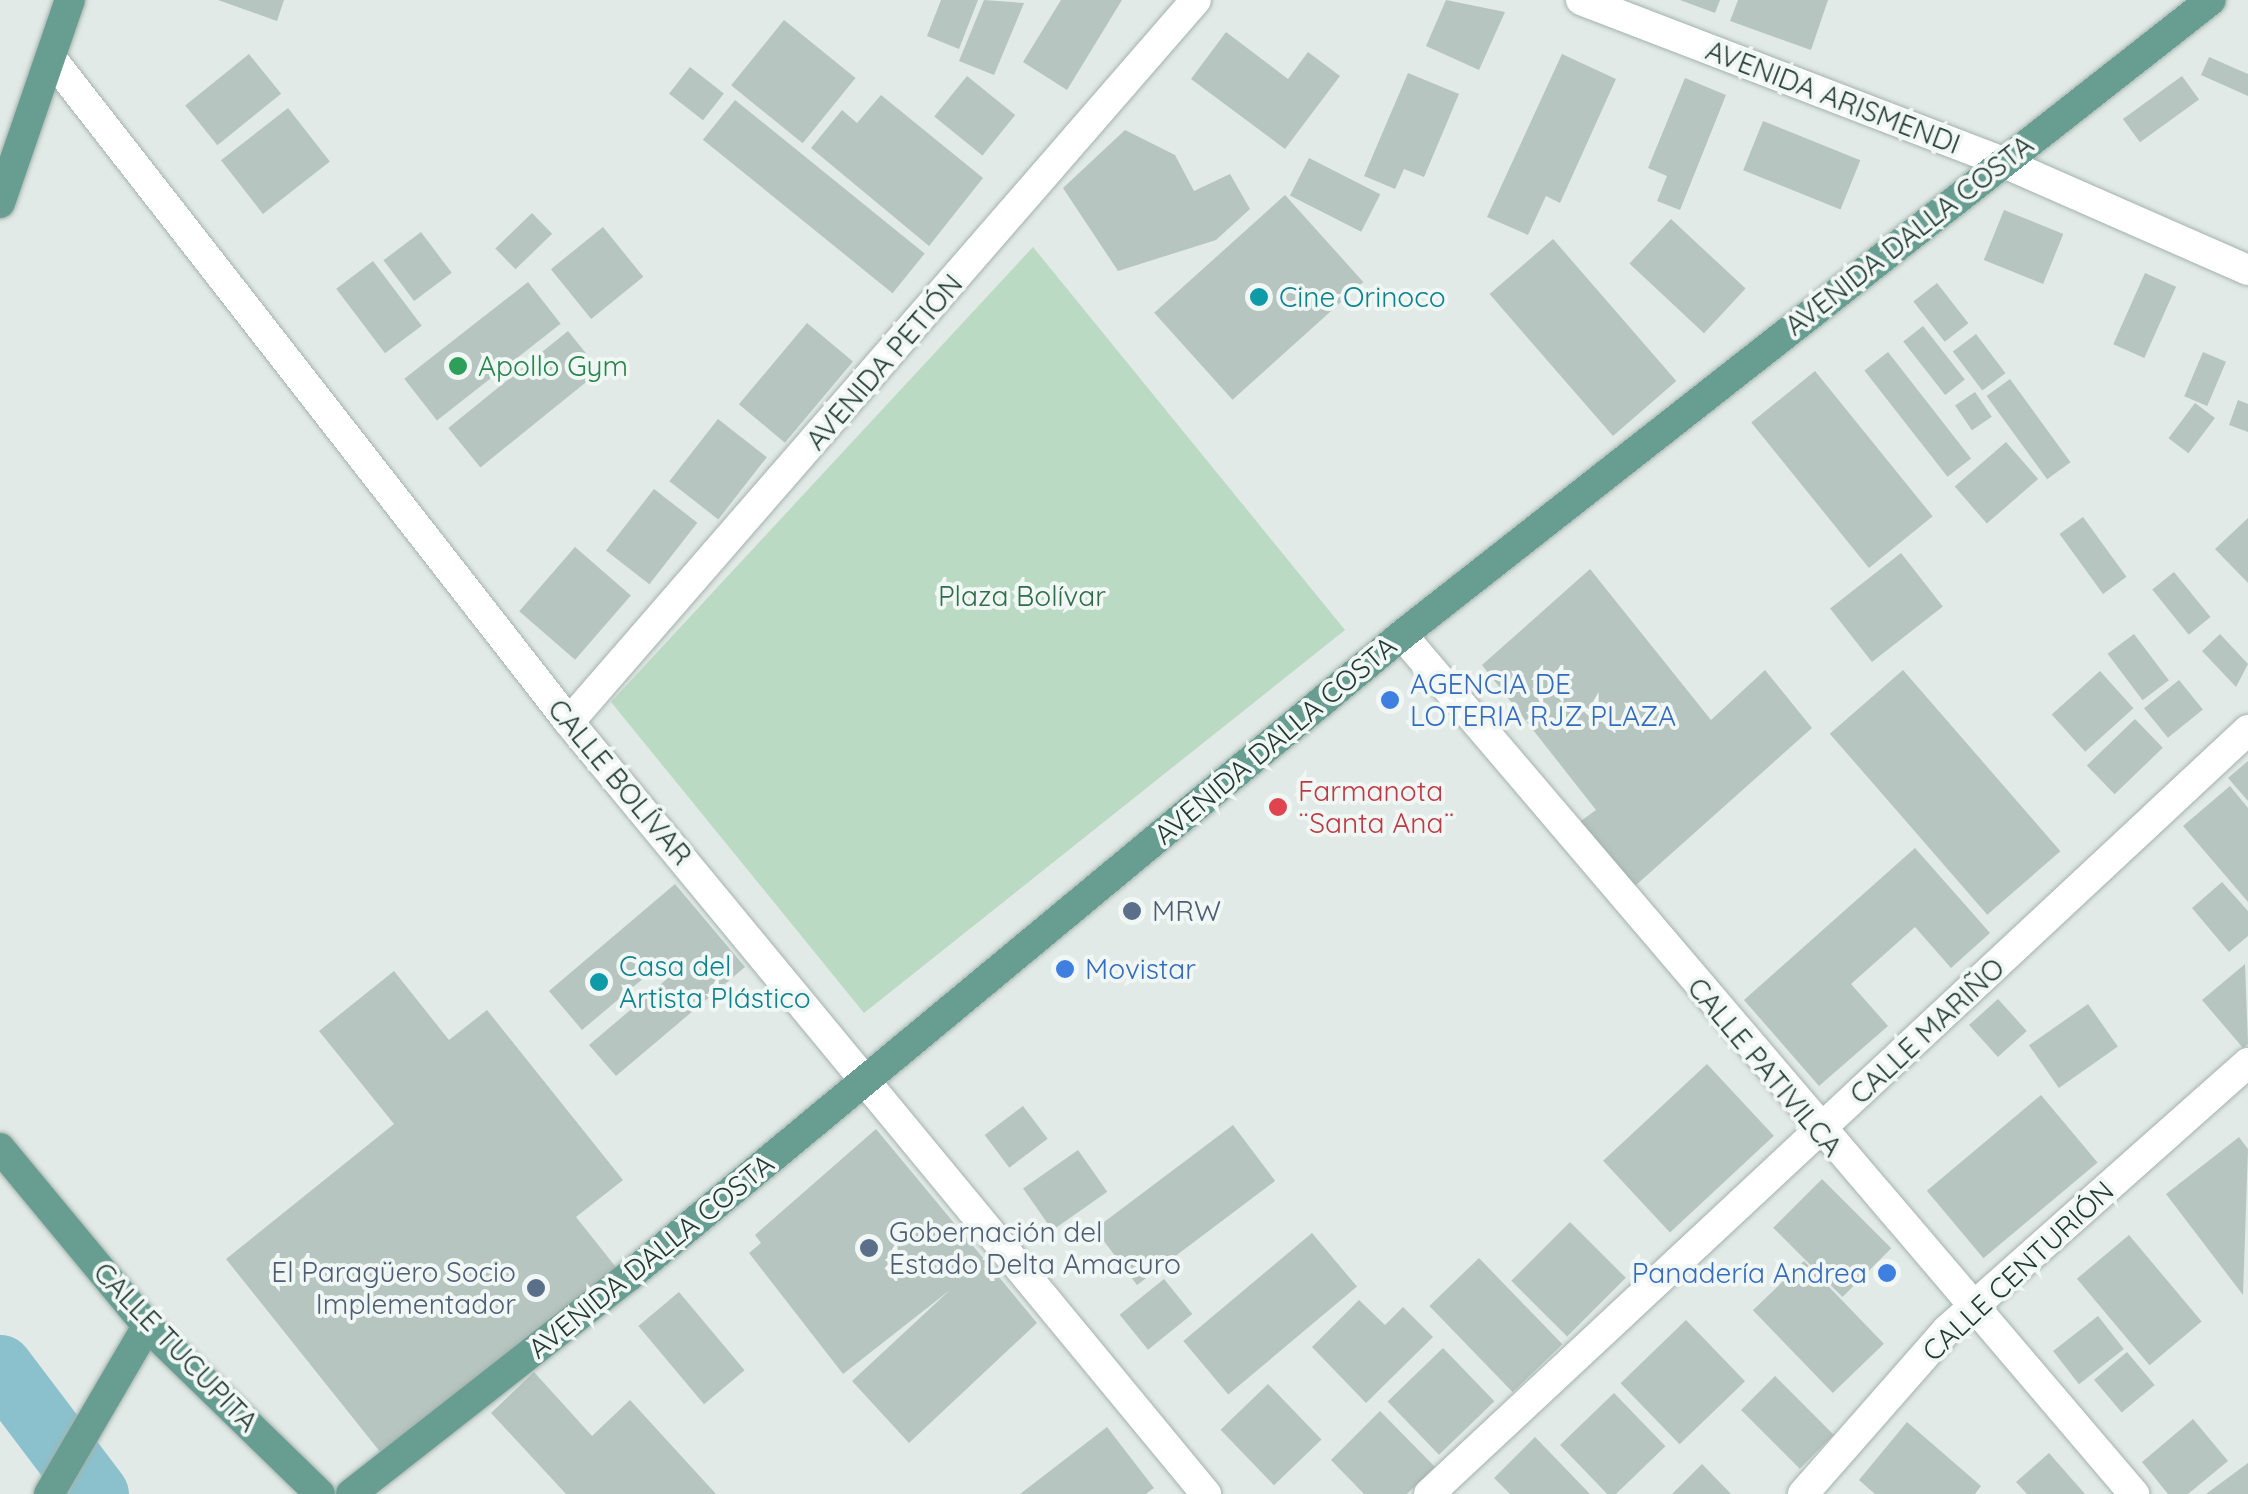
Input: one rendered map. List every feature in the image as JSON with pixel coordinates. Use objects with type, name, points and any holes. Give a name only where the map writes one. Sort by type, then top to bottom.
[{"type":"main road","points":[[0,203],[70,0]]},
{"type":"main road","name":"AVENIDA DALLA COSTA","points":[[350,1494],[867,1079],[1402,635],[2211,0]]},
{"type":"main road","name":"CALLE TUCUPITA","points":[[0,1148],[148,1326],[320,1494]]},
{"type":"main road","points":[[49,1494],[120,1386],[148,1326]]},
{"type":"street","name":"AVENIDA PETIÓN","points":[[569,722],[1196,0]]},
{"type":"street","name":"AVENIDA ARISMENDI","points":[[1581,0],[2002,162],[2248,270]]},
{"type":"street","name":"CALLE BOLÍVAR","points":[[51,58],[569,722],[1206,1494]]},
{"type":"street","name":"CALLE PATIVILCA","points":[[1402,635],[1819,1132],[1975,1306],[2134,1494]]},
{"type":"street","name":"CALLE MARIÑO","points":[[1428,1494],[2248,730]]},
{"type":"street","name":"CALLE CENTURIÓN","points":[[1803,1494],[1975,1306],[2248,1063]]},
{"type":"green space","name":"Plaza Bolívar","points":[[1033,247],[1345,630],[864,1013],[611,702]]},
{"type":"building","points":[[218,0],[284,0],[277,21]]},
{"type":"building","points":[[941,0],[978,0],[959,49],[927,36]]},
{"type":"building","points":[[984,0],[1024,3],[994,75],[959,61]]},
{"type":"building","points":[[1061,0],[1122,0],[1067,90],[1023,62]]},
{"type":"building","points":[[1446,0],[1505,12],[1479,70],[1426,46]]},
{"type":"building","points":[[1680,0],[1720,0],[1715,13]]},
{"type":"building","points":[[1738,0],[1828,0],[1811,50],[1730,21]]},
{"type":"building","points":[[784,20],[855,78],[803,143],[731,85]]},
{"type":"building","points":[[1226,32],[1288,79],[1308,52],[1340,76],[1285,149],[1191,79]]},
{"type":"building","points":[[249,54],[281,94],[217,145],[185,106]]},
{"type":"building","points":[[1562,54],[1616,79],[1560,203],[1546,196],[1528,235],[1487,217]]},
{"type":"building","points":[[2209,57],[2248,74],[2248,96],[2201,75]]},
{"type":"building","points":[[690,67],[724,93],[703,120],[669,94]]},
{"type":"building","points":[[1408,73],[1459,94],[1424,177],[1404,169],[1395,189],[1364,176]]},
{"type":"building","points":[[967,76],[1015,115],[982,155],[934,116]]},
{"type":"building","points":[[2182,76],[2199,99],[2140,142],[2123,119]]},
{"type":"building","points":[[1685,78],[1726,95],[1680,210],[1657,201],[1667,176],[1648,168]]},
{"type":"building","points":[[881,95],[983,178],[929,246],[811,148],[842,110],[857,123]]},
{"type":"building","points":[[735,100],[925,254],[893,293],[703,140]]},
{"type":"building","points":[[288,108],[330,162],[263,214],[221,160]]},
{"type":"building","points":[[1763,121],[1860,160],[1841,209],[1743,170]]},
{"type":"building","points":[[1125,130],[1175,155],[1194,191],[1230,174],[1250,209],[1216,240],[1118,271],[1063,188]]},
{"type":"building","points":[[1309,158],[1380,194],[1361,232],[1290,195]]},
{"type":"building","name":"Cine Orinoco","points":[[1285,195],[1363,282],[1232,400],[1154,313]]},
{"type":"building","points":[[2004,210],[2063,234],[2043,284],[1984,260]]},
{"type":"building","points":[[532,213],[552,234],[515,269],[495,248]]},
{"type":"building","points":[[1671,219],[1746,289],[1704,333],[1629,264]]},
{"type":"building","points":[[603,227],[643,277],[591,319],[551,269]]},
{"type":"building","points":[[421,232],[452,273],[414,301],[383,260]]},
{"type":"building","points":[[1553,239],[1676,381],[1613,436],[1490,294]]},
{"type":"building","points":[[373,261],[422,326],[385,353],[336,289]]},
{"type":"building","points":[[2145,273],[2176,287],[2144,358],[2113,344]]},
{"type":"building","points":[[528,282],[561,324],[437,420],[404,379]]},
{"type":"building","points":[[1937,283],[1968,323],[1945,342],[1913,301]]},
{"type":"building","points":[[807,323],[853,362],[785,443],[739,404]]},
{"type":"building","points":[[1923,326],[1965,380],[1945,395],[1903,341]]},
{"type":"building","points":[[568,331],[600,371],[480,468],[448,428]]},
{"type":"building","points":[[1976,334],[2005,373],[1982,391],[1953,351]]},
{"type":"building","points":[[1888,352],[1971,458],[1947,477],[1864,370]]},
{"type":"building","points":[[2203,352],[2226,362],[2207,406],[2184,396]]},
{"type":"building","points":[[1815,371],[1933,516],[1869,568],[1751,423]]},
{"type":"building","points":[[2010,379],[2071,462],[2047,479],[1987,396]]},
{"type":"building","points":[[1975,392],[1992,417],[1972,430],[1955,405]]},
{"type":"building","points":[[2238,400],[2248,404],[2248,432],[2229,425]]},
{"type":"building","points":[[2195,403],[2215,418],[2188,453],[2169,438]]},
{"type":"building","points":[[718,419],[767,457],[718,519],[669,481]]},
{"type":"building","points":[[2006,442],[2038,479],[1987,524],[1955,487]]},
{"type":"building","points":[[654,489],[697,523],[649,584],[606,550]]},
{"type":"building","points":[[2083,517],[2126,577],[2103,594],[2060,534]]},
{"type":"building","points":[[2248,518],[2248,583],[2215,549]]},
{"type":"building","points":[[575,547],[631,596],[575,660],[519,611]]},
{"type":"building","points":[[1901,553],[1943,607],[1872,662],[1830,608]]},
{"type":"building","points":[[1590,569],[1711,720],[1765,670],[1812,728],[1635,886],[1578,823],[1596,810],[1482,665]]},
{"type":"building","points":[[2174,572],[2211,617],[2189,635],[2152,590]]},
{"type":"building","points":[[2134,634],[2169,680],[2143,700],[2108,654]]},
{"type":"building","points":[[2220,634],[2248,664],[2236,687],[2202,651]]},
{"type":"building","points":[[1903,670],[2060,851],[1987,915],[1830,734]]},
{"type":"building","points":[[2100,671],[2133,708],[2085,752],[2052,714]]},
{"type":"building","points":[[2179,680],[2203,710],[2168,738],[2144,708]]},
{"type":"building","points":[[2135,719],[2163,748],[2115,794],[2087,766]]},
{"type":"building","points":[[2248,761],[2248,801],[2228,778]]},
{"type":"building","points":[[2230,786],[2248,808],[2248,902],[2183,826]]},
{"type":"building","points":[[1915,848],[1990,933],[1951,968],[1915,927],[1851,984],[1888,1026],[1819,1086],[1744,1000]]},
{"type":"building","points":[[2222,882],[2248,911],[2248,936],[2229,952],[2192,908]]},
{"type":"building","name":"Casa del Artista Plástico","points":[[675,884],[745,967],[616,1076],[589,1045],[674,973],[664,961],[582,1030],[549,991]]},
{"type":"building","points":[[2245,964],[2248,1044],[2243,1048],[2202,1000]]},
{"type":"building","points":[[394,971],[449,1040],[487,1010],[623,1180],[576,1217],[619,1271],[385,1458],[226,1259],[394,1124],[319,1031]]},
{"type":"building","points":[[1998,999],[2027,1031],[1998,1057],[1969,1025]]},
{"type":"building","points":[[2088,1004],[2118,1047],[2059,1088],[2029,1045]]},
{"type":"building","points":[[1707,1064],[1774,1136],[1670,1233],[1603,1161]]},
{"type":"building","points":[[2041,1095],[2098,1162],[1983,1258],[1927,1191]]},
{"type":"building","points":[[1023,1106],[1048,1139],[1009,1168],[985,1135]]},
{"type":"building","points":[[1233,1125],[1275,1181],[1137,1285],[1095,1229]]},
{"type":"building","name":"Gobernación del Estado Delta Amacuro","points":[[876,1129],[1037,1323],[909,1443],[852,1381],[950,1290],[843,1374],[749,1253],[761,1243],[755,1235]]},
{"type":"building","points":[[2239,1137],[2248,1149],[2243,1295],[2166,1194]]},
{"type":"building","points":[[1078,1150],[1107,1192],[1052,1230],[1023,1188]]},
{"type":"building","points":[[1822,1179],[1891,1248],[1843,1297],[1773,1228]]},
{"type":"building","points":[[1570,1222],[1626,1278],[1567,1337],[1511,1281]]},
{"type":"building","points":[[1312,1233],[1357,1287],[1228,1395],[1183,1341]]},
{"type":"building","points":[[2129,1235],[2202,1322],[2150,1365],[2077,1279]]},
{"type":"building","points":[[1479,1258],[1562,1344],[1513,1392],[1429,1306]]},
{"type":"building","points":[[1804,1261],[1884,1344],[1833,1393],[1753,1310]]},
{"type":"building","points":[[1164,1279],[1192,1314],[1148,1350],[1120,1315]]},
{"type":"building","points":[[679,1292],[745,1370],[704,1404],[638,1326]]},
{"type":"building","points":[[1359,1300],[1385,1325],[1403,1307],[1433,1337],[1366,1403],[1312,1347]]},
{"type":"building","points":[[2098,1316],[2124,1349],[2079,1384],[2053,1351]]},
{"type":"building","points":[[1686,1320],[1745,1381],[1680,1444],[1621,1383]]},
{"type":"building","points":[[1443,1348],[1494,1401],[1439,1455],[1388,1401]]},
{"type":"building","points":[[2127,1352],[2155,1385],[2122,1413],[2094,1380]]},
{"type":"building","points":[[534,1372],[592,1436],[630,1400],[716,1494],[566,1494],[491,1413]]},
{"type":"building","points":[[1775,1376],[1834,1435],[1800,1469],[1741,1410]]},
{"type":"building","points":[[1268,1384],[1321,1439],[1274,1485],[1221,1430]]},
{"type":"building","points":[[1614,1393],[1665,1446],[1616,1494],[1607,1494],[1560,1445]]},
{"type":"building","points":[[1380,1411],[1435,1467],[1407,1494],[1364,1494],[1331,1460]]},
{"type":"building","points":[[2193,1419],[2228,1461],[2188,1494],[2168,1494],[2142,1462]]},
{"type":"building","points":[[1907,1422],[1981,1486],[1975,1494],[1875,1494],[1859,1480]]},
{"type":"building","points":[[1107,1427],[1154,1488],[1146,1494],[1020,1494]]},
{"type":"building","points":[[1535,1437],[1590,1494],[1510,1494],[1494,1478]]},
{"type":"building","points":[[2049,1453],[2085,1494],[2027,1494],[2016,1482]]},
{"type":"building","points":[[2248,1463],[2248,1494],[2206,1494]]},
{"type":"building","points":[[1702,1464],[1731,1494],[1672,1494]]},
{"type":"waterway","points":[[0,1367],[96,1494]]},
{"type":"place","name":"Cine Orinoco","points":[[1259,297]]},
{"type":"place","name":"Apollo Gym","points":[[458,366]]},
{"type":"place","name":"AGENCIA DE LOTERIA RJZ PLAZA","points":[[1390,700]]},
{"type":"place","name":"Farmanota ¨Santa Ana¨","points":[[1278,807]]},
{"type":"place","name":"MRW","points":[[1132,911]]},
{"type":"place","name":"Movistar","points":[[1065,969]]},
{"type":"place","name":"Casa del Artista Plástico","points":[[599,982]]},
{"type":"place","name":"Gobernación del Estado Delta Amacuro","points":[[869,1248]]},
{"type":"place","name":"Panadería Andrea","points":[[1887,1273]]},
{"type":"place","name":"El Paragüero Socio Implementador","points":[[536,1288]]}]
